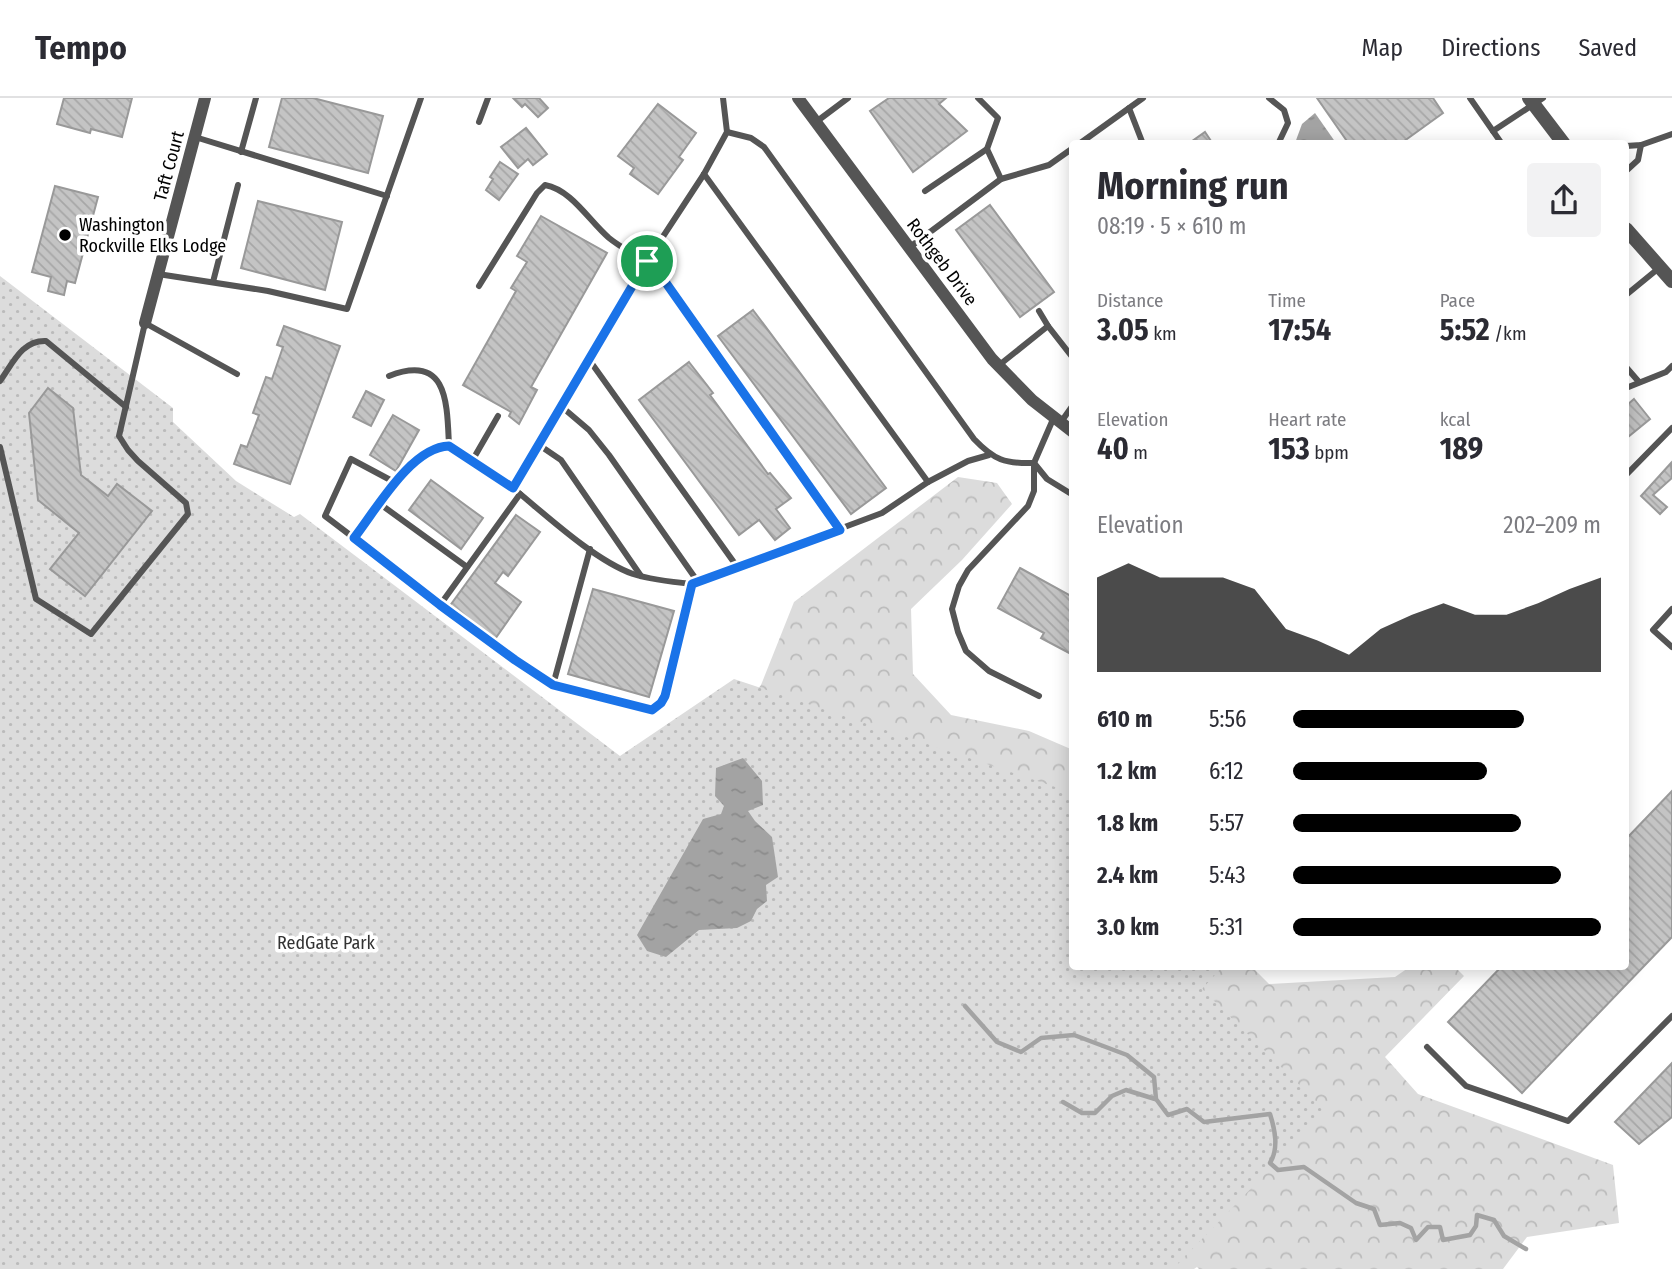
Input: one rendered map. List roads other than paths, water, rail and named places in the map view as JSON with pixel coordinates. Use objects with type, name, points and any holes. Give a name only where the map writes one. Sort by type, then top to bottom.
[{"type":"street","name":"Taft Court","points":[[145,324],[205,98]]},
{"type":"street","name":"Rothgeb Drive","points":[[798,98],[998,366],[1032,400],[1069,429]]},
{"type":"street","points":[[1535,100],[1561,140]]},
{"type":"street","points":[[1629,232],[1672,281]]},
{"type":"lane","points":[[241,152],[256,98]]},
{"type":"lane","points":[[158,274],[268,291],[347,309],[421,98]]},
{"type":"lane","points":[[479,122],[488,98]]},
{"type":"lane","points":[[513,488],[647,261],[704,174],[727,132],[723,98]]},
{"type":"lane","points":[[816,122],[848,98]]},
{"type":"lane","points":[[925,191],[987,149],[998,118],[978,98]]},
{"type":"lane","points":[[1085,140],[1143,98]]},
{"type":"lane","points":[[1269,98],[1284,110],[1288,123],[1280,140]]},
{"type":"lane","points":[[1470,98],[1499,140]]},
{"type":"lane","points":[[1493,131],[1535,100]]},
{"type":"lane","points":[[1129,108],[1141,140]]},
{"type":"lane","points":[[727,132],[751,138],[764,147],[974,439],[989,455],[1012,464],[1034,463]]},
{"type":"lane","points":[[1629,146],[1641,145],[1672,134]]},
{"type":"lane","points":[[195,137],[387,196]]},
{"type":"lane","points":[[1629,169],[1638,160],[1641,145]]},
{"type":"lane","points":[[987,149],[1002,179]]},
{"type":"lane","points":[[909,247],[1002,179],[1049,165],[1069,151]]},
{"type":"lane","points":[[704,174],[928,482]]},
{"type":"lane","points":[[213,282],[238,185]]},
{"type":"lane","points":[[479,286],[537,193],[545,185],[558,187],[610,239],[647,261],[659,273],[840,530]]},
{"type":"lane","points":[[1629,293],[1660,267]]},
{"type":"lane","points":[[1039,311],[1069,353]]},
{"type":"lane","points":[[0,447],[36,598],[91,634],[188,514],[186,503],[128,450],[119,436],[145,324],[237,374]]},
{"type":"lane","points":[[998,366],[1048,326]]},
{"type":"lane","points":[[0,381],[26,345],[46,341],[126,407]]},
{"type":"lane","points":[[590,361],[738,568]]},
{"type":"lane","points":[[1629,387],[1666,372],[1672,366]]},
{"type":"lane","points":[[389,376],[406,369],[422,369],[432,376],[443,389],[449,446]]},
{"type":"lane","points":[[1629,370],[1639,382]]},
{"type":"lane","points":[[396,483],[351,459],[325,516],[440,605],[553,685],[652,710],[665,696],[695,583],[590,430],[562,407]]},
{"type":"lane","points":[[1039,696],[989,671],[966,651],[952,609],[959,586],[968,570],[1028,506],[1034,491],[1034,463],[1057,420],[1069,409]]},
{"type":"lane","points":[[471,461],[498,416]]},
{"type":"lane","points":[[1629,472],[1672,428]]},
{"type":"lane","points":[[539,445],[561,460],[641,576]]},
{"type":"lane","points":[[354,538],[419,456],[438,446],[449,446],[513,488],[590,550],[631,573],[695,583],[883,513],[928,482],[968,461],[989,455]]},
{"type":"lane","points":[[1034,463],[1047,479],[1069,493]]},
{"type":"lane","points":[[440,605],[520,494]]},
{"type":"lane","points":[[380,504],[467,568]]},
{"type":"lane","points":[[553,685],[590,550]]},
{"type":"lane","points":[[1672,609],[1653,630],[1672,647]]},
{"type":"lane","points":[[1427,1046],[1466,1086],[1568,1121],[1672,1016]]},
{"type":"water","points":[[1315,113],[1334,140],[1296,140],[1302,124]]},
{"type":"water","points":[[743,758],[762,781],[763,805],[748,811],[772,837],[778,877],[766,885],[767,901],[757,909],[751,921],[737,928],[699,930],[666,957],[647,951],[637,935],[703,819],[721,814],[724,806],[715,796],[716,768]]},
{"type":"waterway","points":[[965,1006],[997,1042],[1021,1052],[1041,1038],[1074,1035],[1127,1055],[1154,1077],[1156,1099],[1168,1115],[1187,1109],[1204,1122],[1270,1114],[1275,1133],[1270,1163],[1278,1170],[1304,1167],[1356,1203],[1374,1209],[1380,1225],[1400,1223],[1411,1228],[1416,1240],[1428,1227],[1440,1227],[1443,1240],[1470,1235],[1476,1226],[1477,1215],[1494,1220],[1504,1236],[1526,1249]]},
{"type":"waterway","points":[[1063,1102],[1082,1113],[1095,1113],[1112,1096],[1126,1090],[1155,1099]]},
{"type":"place","name":"Washington Rockville Elks Lodge","points":[[65,235]]},
{"type":"park label","name":"RedGate Park","points":[[326,943]]}]
